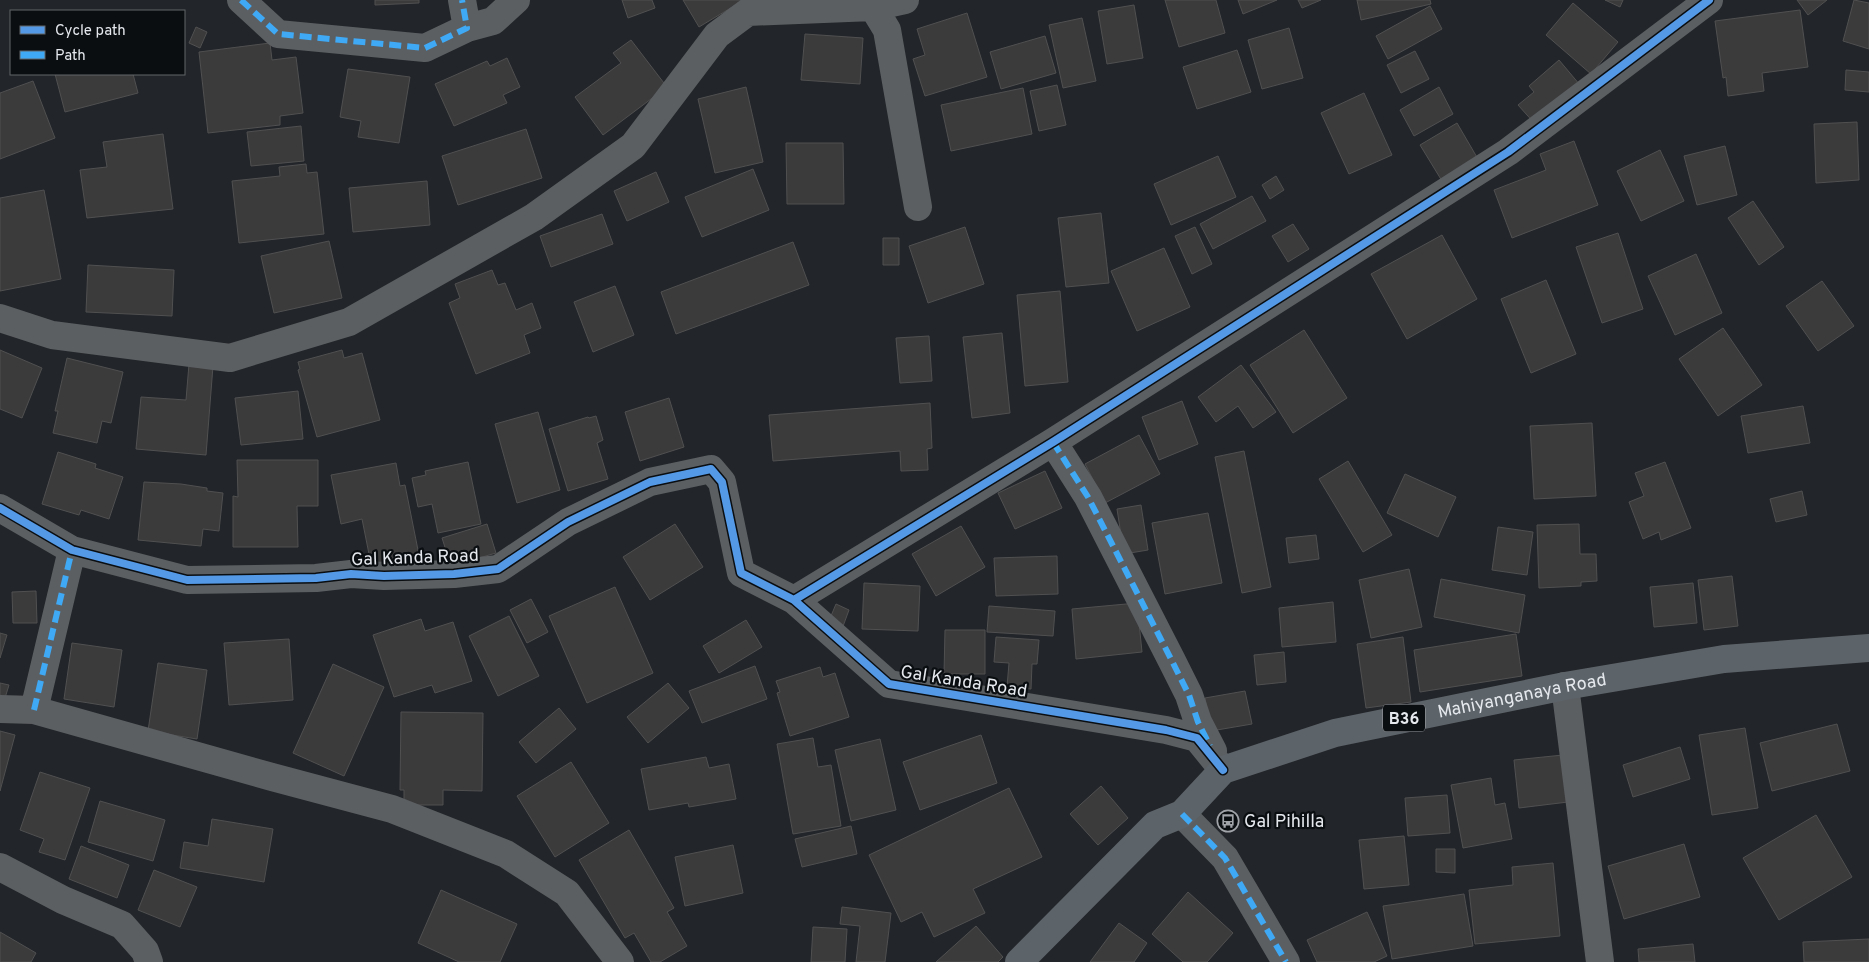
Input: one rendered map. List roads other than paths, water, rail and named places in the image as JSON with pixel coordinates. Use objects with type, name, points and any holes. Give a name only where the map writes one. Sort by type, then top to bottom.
[{"type":"main road","name":"Mahiyanganaya Road","points":[[1019,962],[1155,825],[1182,814],[1224,770],[1335,732],[1566,686],[1724,659],[1869,648]]},
{"type":"street","points":[[240,0],[278,34],[425,48],[467,28],[493,21],[516,0]]},
{"type":"street","points":[[462,0],[467,28]]},
{"type":"street","points":[[0,318],[52,335],[230,358],[349,322],[534,217],[633,146],[718,35],[748,12],[873,7],[905,0]]},
{"type":"street","points":[[794,600],[1053,442],[1508,152],[1710,0]]},
{"type":"street","points":[[873,7],[887,30],[918,207]]},
{"type":"street","points":[[1053,442],[1088,497],[1189,695],[1198,722],[1224,770]]},
{"type":"street","name":"Gal Kanda Road","points":[[0,508],[72,550],[187,580],[316,578],[350,574],[384,576],[454,574],[498,568],[568,522],[650,482],[711,469],[722,482],[741,573],[794,600],[889,684],[1166,730],[1197,738],[1224,770]]},
{"type":"street","points":[[34,710],[72,550]]},
{"type":"street","points":[[1566,686],[1600,962]]},
{"type":"street","points":[[0,709],[34,710],[272,777],[392,808],[506,854],[567,893],[620,962]]},
{"type":"street","points":[[1182,814],[1225,858],[1286,962]]},
{"type":"street","points":[[0,867],[63,900],[122,925],[146,951],[150,962]]},
{"type":"place","name":"Gal Pihilla","points":[[1228,821]]}]
